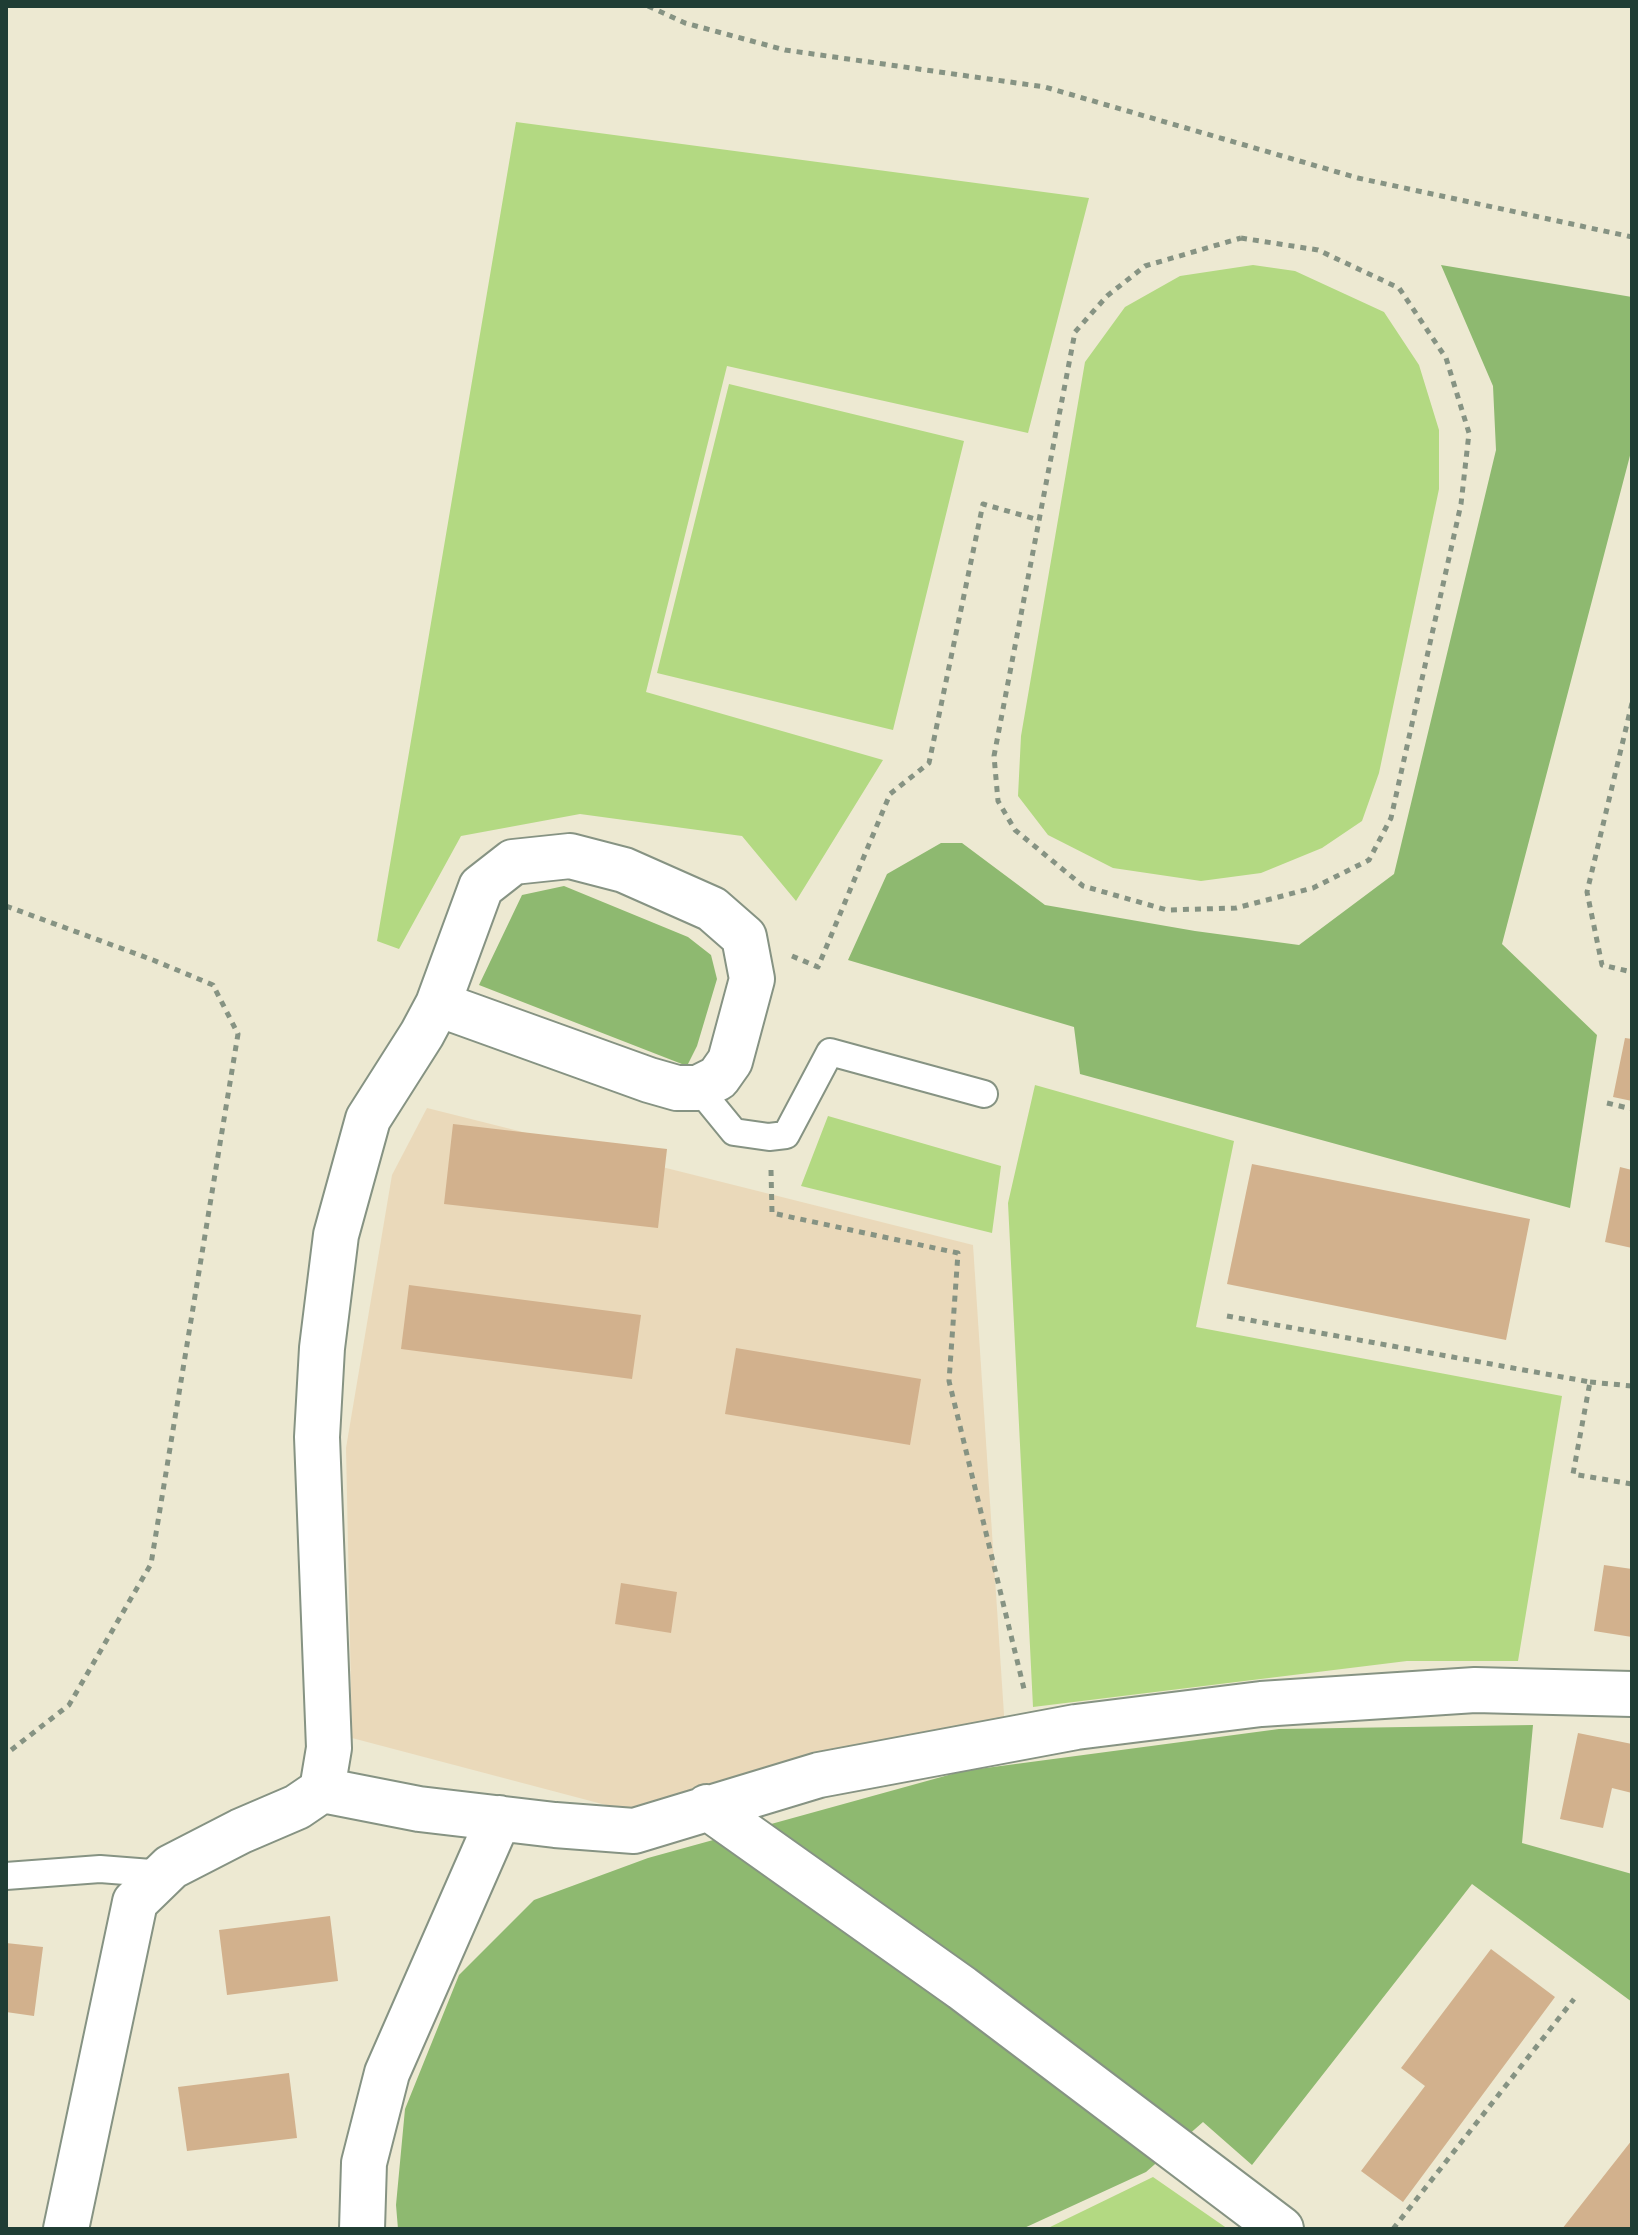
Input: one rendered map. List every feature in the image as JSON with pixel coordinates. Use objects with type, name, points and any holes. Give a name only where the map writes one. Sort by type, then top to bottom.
[{"type":"street","points":[[322,1790],[329,1748],[317,1437],[322,1348],[336,1235],[368,1119],[438,1004],[481,887],[513,862],[570,856],[624,870],[712,909],[744,937],[752,979],[730,1061],[718,1078],[698,1088],[677,1088],[649,1080],[438,1004]]},
{"type":"street","points":[[66,2229],[135,1902],[171,1867],[241,1831],[297,1807],[322,1790],[419,1809],[634,1831],[819,1775],[1035,1734],[1261,1704],[1475,1690],[1632,1694]]},
{"type":"street","points":[[707,1807],[962,1988],[1281,2229]]},
{"type":"street","points":[[362,2229],[364,2163],[387,2073],[499,1818]]},
{"type":"lane","points":[[698,1088],[734,1132],[769,1137],[786,1135],[830,1052],[984,1094]]},
{"type":"lane","points":[[6,1876],[100,1869],[164,1874]]},
{"type":"path","points":[[648,6],[685,23],[785,50],[1045,87],[1358,178],[1632,237]]},
{"type":"path","points":[[1241,238],[1318,250],[1399,288],[1446,358],[1469,433],[1461,504],[1391,818],[1369,860],[1313,888],[1236,908],[1167,910],[1083,886],[1015,830],[998,801],[994,756],[1039,520],[1075,332],[1107,296],[1145,266],[1241,238]]},
{"type":"path","points":[[744,937],[818,967],[890,794],[929,763],[983,504],[1039,520]]},
{"type":"path","points":[[1632,703],[1587,892],[1602,965],[1632,972]]},
{"type":"path","points":[[6,906],[213,985],[238,1034],[151,1564],[69,1705],[6,1754]]},
{"type":"path","points":[[1607,1103],[1632,1109]]},
{"type":"path","points":[[769,1137],[772,1213],[958,1253],[949,1381],[1035,1734]]},
{"type":"path","points":[[1227,1316],[1590,1382],[1632,1386]]},
{"type":"path","points":[[1590,1382],[1573,1474],[1632,1484]]},
{"type":"path","points":[[1393,2229],[1574,1999]]},
{"type":"shaded area","points":[[427,1108],[973,1245],[1006,1745],[640,1814],[352,1738],[346,1448],[392,1175]]},
{"type":"green space","points":[[516,122],[1089,198],[1028,433],[727,366],[646,692],[883,760],[796,901],[742,836],[580,814],[461,836],[399,949],[377,941]]},
{"type":"green space","points":[[1253,265],[1295,271],[1384,312],[1419,365],[1439,430],[1439,489],[1379,773],[1362,821],[1322,848],[1261,873],[1201,881],[1113,868],[1048,835],[1018,796],[1021,736],[1085,362],[1125,307],[1180,276]]},
{"type":"green space","points":[[1441,265],[1632,297],[1632,448],[1502,944],[1597,1035],[1570,1208],[1080,1074],[1074,1027],[848,960],[887,874],[941,843],[962,843],[1045,905],[1299,945],[1394,874],[1496,450],[1493,386]]},
{"type":"green space","points":[[729,384],[964,441],[893,730],[657,673]]},
{"type":"green space","points":[[564,886],[688,937],[711,955],[717,979],[697,1046],[687,1066],[479,985],[522,895]]},
{"type":"green space","points":[[1035,1085],[1234,1141],[1196,1327],[1562,1396],[1518,1661],[1407,1661],[1033,1707],[1008,1203]]},
{"type":"green space","points":[[828,1116],[1001,1166],[992,1233],[801,1186]]},
{"type":"green space","points":[[1533,1725],[1522,1843],[1632,1874],[1632,2002],[1472,1884],[1252,2165],[1203,2122],[1146,2172],[1022,2229],[398,2229],[396,2205],[405,2109],[459,1975],[534,1900],[648,1858],[963,1771],[1279,1729]]},
{"type":"green space","points":[[1153,2177],[1228,2229],[1046,2229]]},
{"type":"building","points":[[1625,1038],[1632,1039],[1632,1101],[1613,1097]]},
{"type":"building","points":[[453,1124],[667,1149],[658,1228],[444,1204]]},
{"type":"building","points":[[1252,1164],[1530,1219],[1506,1340],[1227,1284]]},
{"type":"building","points":[[1620,1167],[1632,1170],[1632,1248],[1605,1242]]},
{"type":"building","points":[[409,1285],[641,1315],[632,1379],[401,1349]]},
{"type":"building","points":[[736,1348],[921,1379],[910,1445],[725,1414]]},
{"type":"building","points":[[1604,1565],[1632,1569],[1632,1637],[1594,1631]]},
{"type":"building","points":[[621,1583],[677,1592],[671,1633],[615,1624]]},
{"type":"building","points":[[1578,1733],[1632,1744],[1632,1793],[1612,1788],[1603,1828],[1560,1819]]},
{"type":"building","points":[[330,1916],[338,1981],[227,1995],[219,1930]]},
{"type":"building","points":[[6,1943],[43,1947],[34,2016],[6,2012]]},
{"type":"building","points":[[1491,1949],[1555,1997],[1403,2202],[1361,2171],[1425,2086],[1401,2068]]},
{"type":"building","points":[[289,2073],[297,2138],[187,2151],[178,2087]]},
{"type":"building","points":[[1632,2140],[1632,2229],[1562,2229]]}]
